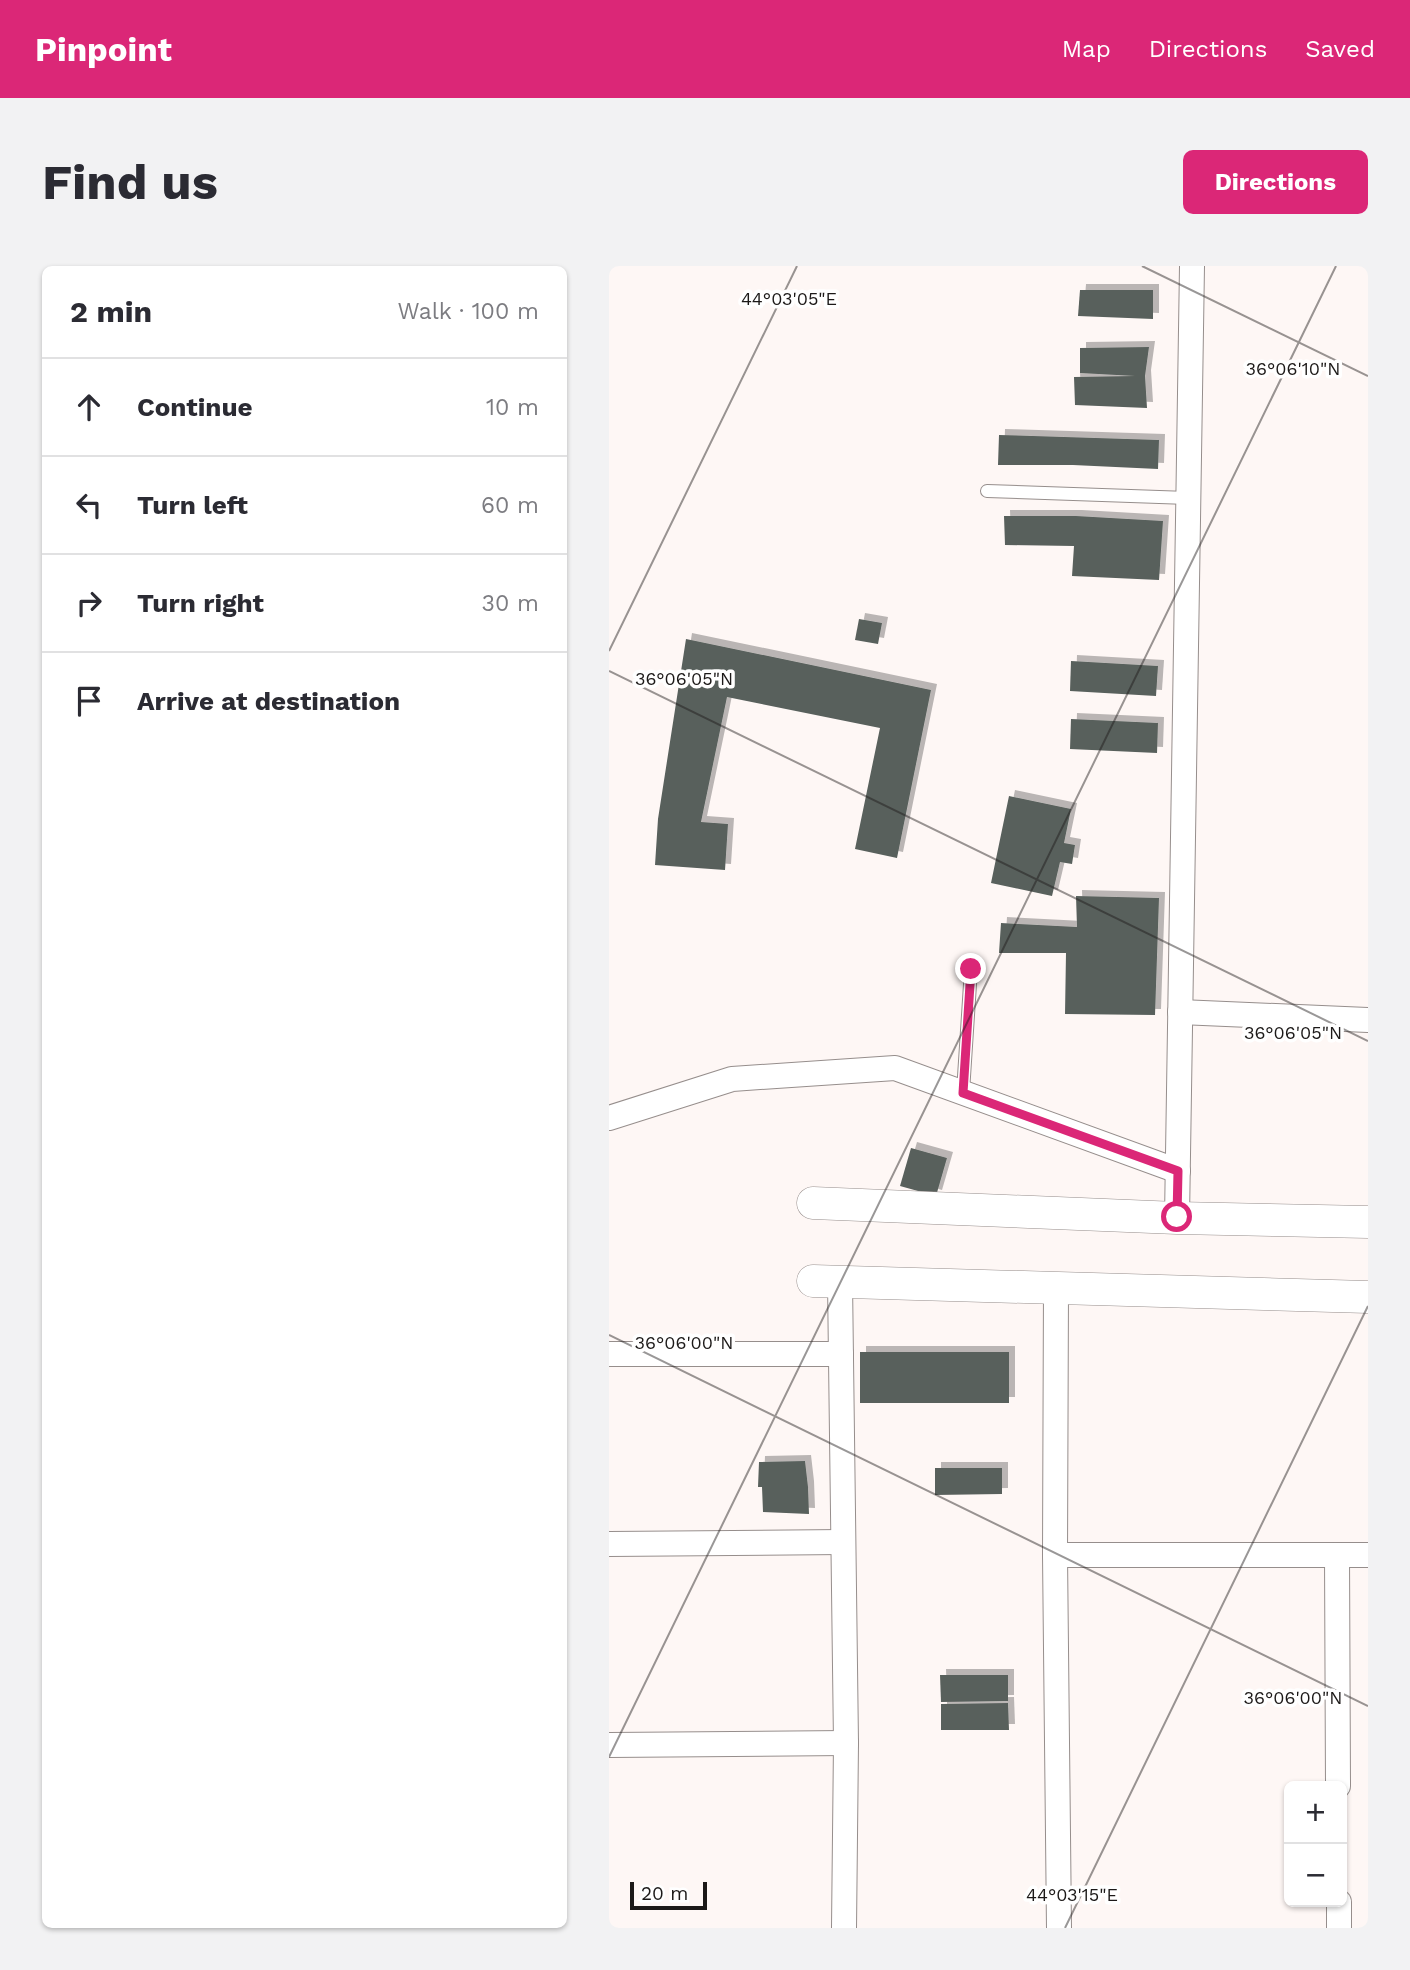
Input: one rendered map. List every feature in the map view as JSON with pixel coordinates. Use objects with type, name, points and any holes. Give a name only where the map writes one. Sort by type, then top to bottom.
[{"type":"street","points":[[1177,1217],[1192,266]]},
{"type":"street","points":[[1180,1012],[1368,1020]]},
{"type":"street","points":[[609,1118],[732,1079],[895,1068],[1178,1171]]},
{"type":"street","points":[[813,1203],[1368,1222]]},
{"type":"street","points":[[844,1928],[846,1743],[841,1354],[827,1281],[1368,1297]]},
{"type":"street","points":[[1056,1288],[1055,1555],[1059,1928]]},
{"type":"street","points":[[609,1354],[841,1354]]},
{"type":"street","points":[[609,1544],[843,1542]]},
{"type":"street","points":[[1055,1555],[1368,1555]]},
{"type":"street","points":[[1337,1555],[1338,1781]]},
{"type":"street","points":[[609,1745],[846,1743]]},
{"type":"street","points":[[1339,1907],[1339,1928]]},
{"type":"lane","points":[[987,491],[1188,498]]},
{"type":"lane","points":[[963,1093],[971,969]]},
{"type":"building","points":[[1080,290],[1153,290],[1153,319],[1078,316]]},
{"type":"building","points":[[1149,347],[1145,376],[1147,408],[1075,405],[1074,377],[1135,376],[1080,373],[1080,348]]},
{"type":"building","points":[[999,435],[1159,440],[1158,469],[998,465]]},
{"type":"building","points":[[1004,516],[1076,516],[1163,521],[1159,580],[1072,576],[1074,546],[1005,545]]},
{"type":"building","points":[[859,619],[882,623],[878,644],[855,640]]},
{"type":"building","points":[[686,639],[931,690],[897,858],[855,849],[880,728],[727,697],[701,822],[728,824],[725,870],[655,865],[658,819]]},
{"type":"building","points":[[1071,661],[1158,666],[1156,696],[1070,691]]},
{"type":"building","points":[[1071,719],[1158,723],[1157,753],[1070,749]]},
{"type":"building","points":[[1009,796],[1071,809],[1064,843],[1075,845],[1072,864],[1060,862],[1052,896],[991,883]]},
{"type":"building","points":[[1076,896],[1159,898],[1155,1015],[1065,1014],[1066,953],[999,953],[1001,923],[1077,927]]},
{"type":"building","points":[[911,1148],[947,1158],[936,1196],[900,1186]]},
{"type":"building","points":[[860,1352],[1009,1352],[1009,1403],[860,1403]]},
{"type":"building","points":[[805,1461],[809,1514],[763,1512],[762,1487],[758,1487],[759,1462]]},
{"type":"building","points":[[935,1468],[1002,1468],[1002,1494],[935,1495]]},
{"type":"building","points":[[940,1675],[1008,1675],[1008,1701],[941,1702]]},
{"type":"building","points":[[1008,1703],[1009,1730],[941,1730],[941,1704]]},
{"type":"route","points":[[971,969],[963,1093],[1178,1171],[1177,1217]]}]
